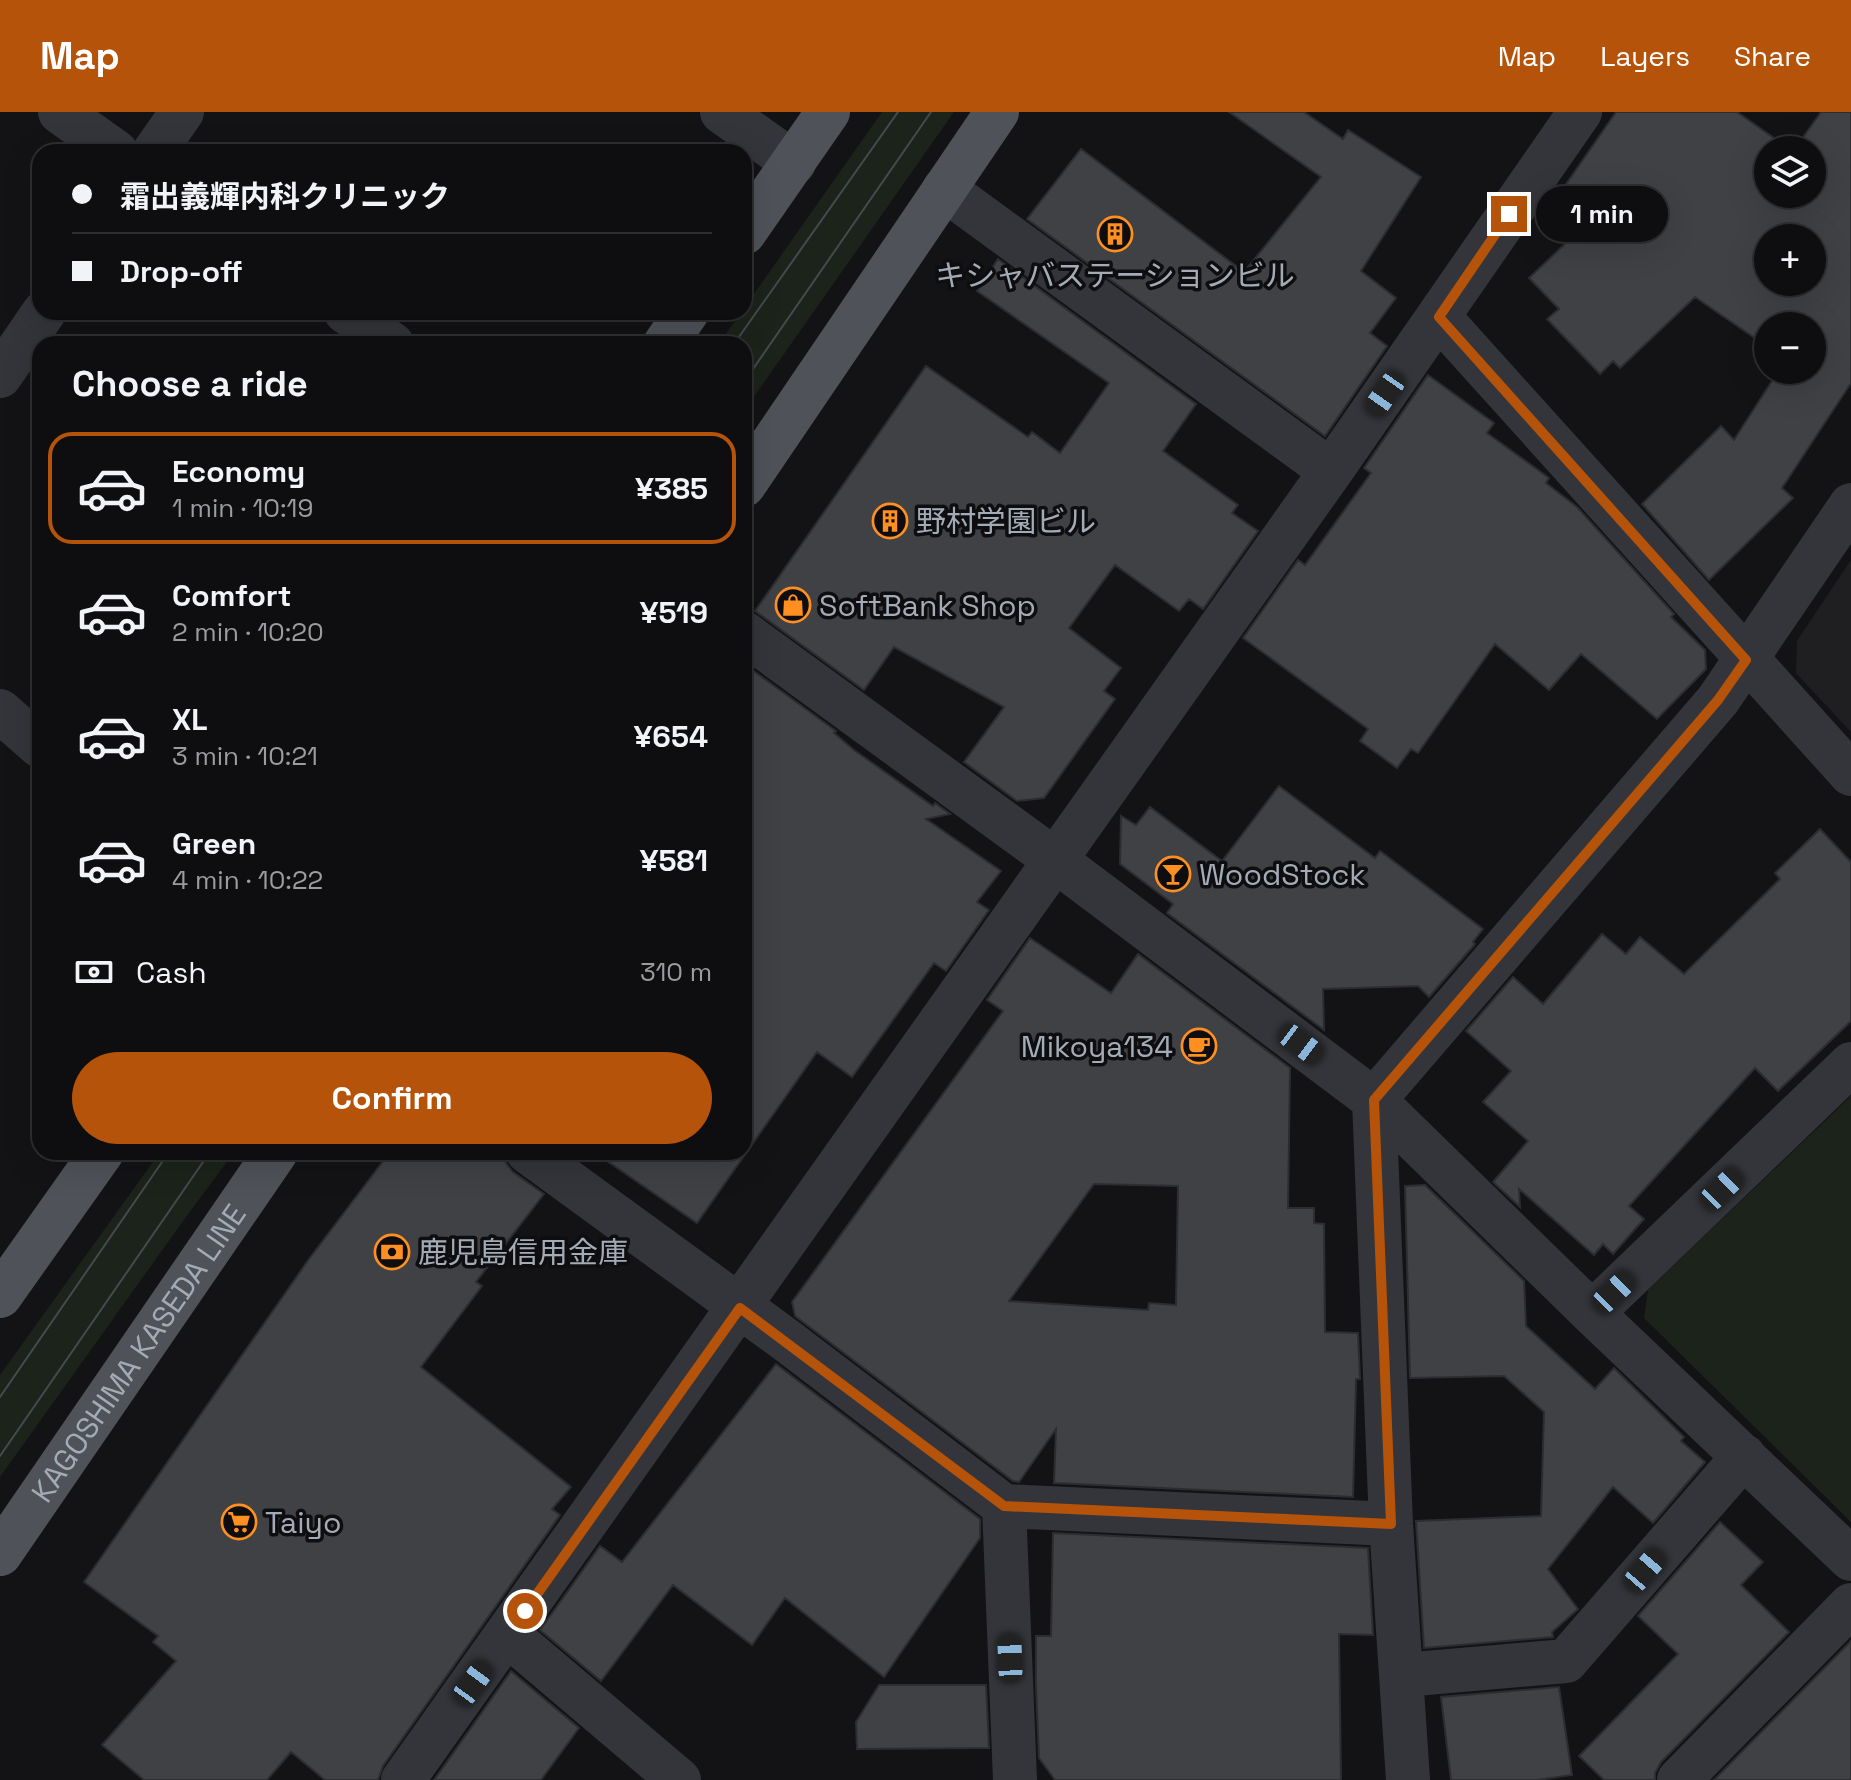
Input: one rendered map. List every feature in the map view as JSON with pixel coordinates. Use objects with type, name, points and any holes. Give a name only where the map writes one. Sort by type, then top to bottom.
[{"type":"main road","points":[[752,222],[828,112]]},
{"type":"main road","points":[[752,473],[997,112]]},
{"type":"main road","points":[[0,1296],[96,1160]]},
{"type":"main road","name":"KAGOSHIMA KASEDA LINE","points":[[0,1554],[271,1160]]},
{"type":"street","points":[[60,112],[105,144]]},
{"type":"street","points":[[160,144],[182,112]]},
{"type":"street","points":[[722,112],[794,163]]},
{"type":"street","points":[[403,1780],[1331,471],[1580,112]]},
{"type":"street","points":[[944,189],[1331,471]]},
{"type":"street","points":[[1439,317],[1851,774]]},
{"type":"street","points":[[0,376],[38,320]]},
{"type":"street","points":[[358,320],[380,336]]},
{"type":"street","points":[[1408,1780],[1391,1524],[1374,1100],[1708,711],[1851,505]]},
{"type":"street","points":[[752,639],[1055,860],[1374,1100],[1851,1559]]},
{"type":"street","points":[[0,711],[32,739]]},
{"type":"street","points":[[1592,1313],[1851,1064]]},
{"type":"street","points":[[539,1160],[1004,1506],[1391,1524]]},
{"type":"street","points":[[1403,1675],[1566,1661],[1744,1456]]},
{"type":"street","points":[[1004,1506],[1015,1780]]},
{"type":"street","points":[[1679,1780],[1851,1605]]},
{"type":"street","points":[[508,1635],[679,1780]]},
{"type":"shaded area","points":[[882,112],[954,112],[752,400],[752,336],[724,336],[736,320],[752,320],[752,297]]},
{"type":"shaded area","points":[[1851,560],[1851,732],[1796,673],[1797,641]]},
{"type":"shaded area","points":[[1851,1096],[1851,1522],[1644,1318],[1648,1290]]},
{"type":"shaded area","points":[[154,1160],[228,1160],[0,1477],[0,1375]]},
{"type":"building","points":[[1229,112],[1304,112],[1343,139],[1348,130],[1421,177],[1361,271],[1396,298],[1370,333],[1387,346],[1325,436],[1027,219],[1081,149],[1244,272],[1321,177]]},
{"type":"building","points":[[1616,112],[1737,112],[1771,136],[1754,136],[1754,208],[1826,208],[1826,136],[1804,136],[1821,112],[1851,112],[1851,383],[1782,488],[1793,498],[1709,580],[1642,504],[1721,426],[1734,440],[1770,384],[1826,384],[1826,312],[1754,312],[1754,337],[1695,297],[1620,368],[1613,361],[1600,374],[1547,319],[1559,309],[1529,278],[1587,223],[1555,200]]},
{"type":"building","points":[[998,259],[1196,404],[1163,451],[1238,505],[1232,513],[1258,531],[1203,609],[1189,599],[1179,611],[1115,565],[1069,628],[1121,668],[1104,691],[1115,699],[1044,798],[1017,801],[964,762],[1004,707],[894,647],[864,690],[755,611],[926,366],[1028,437],[1032,432],[1060,453],[1109,383],[977,291]]},
{"type":"building","points":[[1428,375],[1494,423],[1487,433],[1549,478],[1546,483],[1577,507],[1674,614],[1671,617],[1705,650],[1706,669],[1657,719],[1581,654],[1549,690],[1495,644],[1418,753],[1411,749],[1397,768],[1360,741],[1368,729],[1243,638],[1298,560],[1305,565],[1371,473],[1364,468]]},
{"type":"building","points":[[752,670],[836,731],[834,733],[854,750],[933,806],[935,803],[950,814],[926,819],[1001,871],[977,902],[989,910],[946,971],[934,963],[852,1077],[817,1052],[752,1145]]},
{"type":"building","points":[[1279,786],[1375,858],[1380,851],[1483,929],[1473,942],[1475,944],[1429,997],[1418,986],[1323,989],[1324,1030],[1167,913],[1173,904],[1120,864],[1121,816],[1136,825],[1150,807],[1222,861]]},
{"type":"building","points":[[1820,829],[1851,862],[1851,1021],[1778,1091],[1755,1068],[1629,1206],[1644,1219],[1613,1254],[1603,1244],[1594,1255],[1519,1189],[1520,1207],[1493,1182],[1528,1141],[1483,1102],[1511,1071],[1466,1031],[1513,977],[1543,1004],[1602,934],[1626,954],[1640,937],[1684,974],[1780,879],[1775,873]]},
{"type":"building","points":[[1030,938],[1111,993],[1138,954],[1290,1068],[1288,1208],[1314,1208],[1314,1223],[1324,1224],[1325,1332],[1358,1333],[1360,1379],[1356,1379],[1353,1497],[1054,1483],[1056,1429],[1019,1482],[1013,1481],[795,1316],[792,1302],[1003,1011],[987,1000]],"holes":[[[1094,1184],[1178,1186],[1176,1305],[1149,1303],[1148,1310],[1009,1301]]]},
{"type":"building","name":"Taiyo","points":[[384,1160],[505,1160],[513,1172],[544,1194],[476,1282],[482,1286],[421,1367],[571,1487],[552,1509],[560,1515],[383,1766],[378,1780],[325,1780],[291,1752],[267,1780],[144,1780],[102,1745],[176,1661],[153,1642],[158,1636],[84,1582],[309,1259]]},
{"type":"building","points":[[606,1160],[741,1160],[697,1223]]},
{"type":"building","points":[[1425,1185],[1524,1281],[1526,1326],[1595,1389],[1614,1368],[1684,1437],[1681,1441],[1705,1462],[1653,1523],[1613,1487],[1548,1569],[1578,1609],[1552,1632],[1553,1637],[1424,1648],[1416,1521],[1541,1516],[1544,1412],[1504,1376],[1410,1378],[1405,1186]]},
{"type":"building","points":[[776,1364],[980,1519],[980,1538],[884,1677],[785,1598],[752,1645],[673,1585],[601,1681],[540,1630],[600,1546],[622,1562]]},
{"type":"building","points":[[1720,1522],[1763,1562],[1741,1585],[1789,1632],[1661,1762],[1655,1780],[1604,1780],[1579,1756],[1678,1654],[1638,1616]]},
{"type":"building","points":[[1053,1533],[1368,1548],[1373,1635],[1339,1634],[1341,1780],[1055,1780],[1039,1758],[1036,1685],[1036,1636],[1051,1636]]},
{"type":"building","points":[[1851,1641],[1851,1780],[1714,1780]]},
{"type":"building","points":[[511,1671],[579,1728],[541,1780],[434,1780]]},
{"type":"building","points":[[879,1685],[986,1685],[989,1748],[857,1749],[856,1722]]},
{"type":"building","points":[[1559,1687],[1572,1775],[1537,1780],[1451,1780],[1441,1697]]},
{"type":"tram line","points":[[752,319],[898,112]]},
{"type":"tram line","points":[[752,370],[931,112]]},
{"type":"tram line","points":[[740,336],[751,320]]},
{"type":"tram line","points":[[0,1397],[163,1160]]},
{"type":"tram line","points":[[0,1456],[204,1160]]},
{"type":"place","name":"キシャバステーションビル","points":[[1115,234]]},
{"type":"place","name":"野村学園ビル","points":[[890,521]]},
{"type":"place","name":"SoftBank Shop","points":[[793,605]]},
{"type":"place","name":"WoodStock","points":[[1173,874]]},
{"type":"place","name":"Mikoya134","points":[[1199,1046]]},
{"type":"place","name":"鹿児島信用金庫","points":[[392,1252]]},
{"type":"place","name":"Taiyo","points":[[239,1522]]},
{"type":"route","points":[[525,1611],[740,1308],[1004,1506],[1391,1524],[1374,1100],[1718,700],[1746,660],[1439,317],[1509,214]]}]
